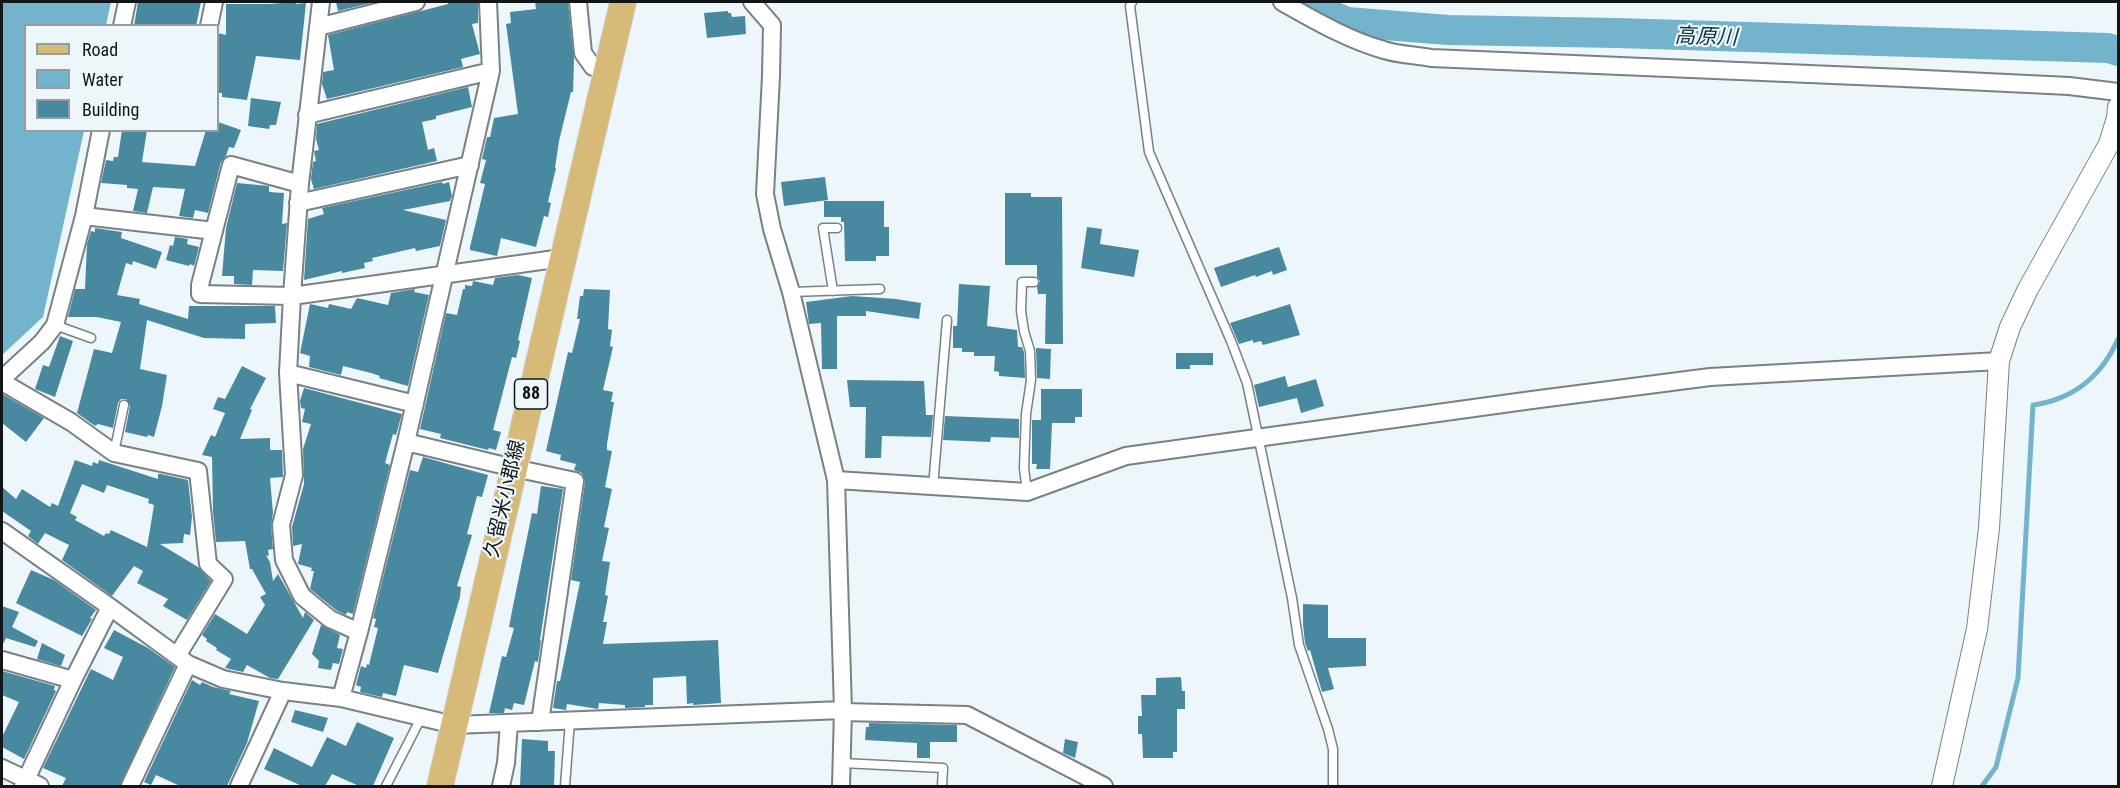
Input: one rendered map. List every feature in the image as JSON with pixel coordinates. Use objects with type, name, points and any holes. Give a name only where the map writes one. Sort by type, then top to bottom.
[{"type":"main road","name":"久留米小郡線","points":[[440,786],[623,2]]},
{"type":"street","points":[[122,24],[127,2]]},
{"type":"street","points":[[209,24],[214,2]]},
{"type":"street","points":[[321,2],[298,203],[292,296],[288,373],[294,475],[281,525],[284,560],[302,596],[330,619],[359,632]]},
{"type":"street","points":[[318,27],[416,2]]},
{"type":"street","points":[[340,698],[359,632],[406,442],[491,72],[488,2]]},
{"type":"street","points":[[578,2],[583,53],[593,67],[607,68]]},
{"type":"street","points":[[752,2],[772,25],[765,194],[836,480],[843,711],[841,786]]},
{"type":"street","points":[[1281,2],[1322,25],[1385,51],[1431,58],[2069,86],[2118,92]]},
{"type":"street","points":[[307,115],[491,72]]},
{"type":"street","points":[[1942,786],[1977,629],[1989,528],[1999,361],[2010,327],[2028,289],[2109,144],[2118,107]]},
{"type":"street","points":[[101,132],[84,216],[55,325],[42,342],[2,380],[70,422],[114,453],[198,471],[208,564],[224,579],[183,660],[130,786]]},
{"type":"street","points":[[300,184],[231,165],[200,285],[200,294],[292,296],[562,258]]},
{"type":"street","points":[[298,203],[470,165]]},
{"type":"street","points":[[84,216],[214,231]]},
{"type":"street","points":[[836,480],[933,488],[1027,492],[1126,456],[1257,437],[1710,377],[1999,361]]},
{"type":"street","points":[[288,373],[415,404]]},
{"type":"street","points":[[406,442],[575,481],[540,722]]},
{"type":"street","points":[[2,531],[183,660],[223,679],[283,691],[340,698],[454,726],[843,711],[967,715],[1104,786]]},
{"type":"street","points":[[2,768],[30,784],[73,680],[110,607]]},
{"type":"street","points":[[2,660],[73,680]]},
{"type":"street","points":[[239,786],[283,691]]},
{"type":"street","points":[[501,786],[506,763],[509,724]]},
{"type":"lane","points":[[1132,2],[1130,6],[1133,34],[1149,152],[1232,341],[1247,383],[1292,598],[1299,645],[1333,749],[1333,786]]},
{"type":"lane","points":[[833,291],[823,228],[837,228]]},
{"type":"lane","points":[[1027,492],[1024,468],[1026,414],[1031,380],[1030,351],[1021,310],[1022,282],[1034,282]]},
{"type":"lane","points":[[791,292],[879,290]]},
{"type":"lane","points":[[933,488],[947,320]]},
{"type":"lane","points":[[55,325],[91,338]]},
{"type":"lane","points":[[114,453],[124,405]]},
{"type":"lane","points":[[386,786],[421,718]]},
{"type":"lane","points":[[566,786],[570,721]]},
{"type":"lane","points":[[842,764],[943,768],[942,786]]},
{"type":"water","points":[[2,2],[111,2],[106,24],[24,24],[24,132],[84,132],[43,317],[2,355]]},
{"type":"building","points":[[138,2],[201,2],[196,24],[134,24]]},
{"type":"building","points":[[336,2],[375,2],[338,11]]},
{"type":"building","points":[[448,2],[478,2],[478,23],[472,24],[480,54],[461,59],[463,67],[327,99],[322,84],[323,72],[334,70],[328,35],[448,4]]},
{"type":"building","points":[[535,2],[568,2],[574,59],[573,92],[571,92],[559,141],[556,168],[548,202],[551,203],[548,217],[544,216],[536,247],[501,238],[497,256],[470,250],[485,184],[480,183],[486,160],[482,159],[494,118],[518,114],[506,24],[511,23],[510,12],[536,9]]},
{"type":"building","points":[[306,3],[300,60],[256,56],[247,100],[222,97],[222,93],[219,93],[219,33],[226,35],[226,4]]},
{"type":"building","points":[[728,11],[732,17],[745,16],[746,34],[707,38],[704,13]]},
{"type":"building","points":[[468,87],[472,107],[422,122],[428,150],[434,148],[437,161],[314,189],[311,179],[313,162],[316,161],[314,151],[319,150],[316,139],[317,124]]},
{"type":"building","points":[[251,98],[281,102],[276,125],[270,125],[269,129],[248,126]]},
{"type":"building","points":[[219,122],[241,130],[234,148],[229,147],[221,162],[208,213],[195,210],[193,218],[179,216],[185,189],[153,187],[147,213],[133,211],[138,189],[127,188],[127,185],[101,183],[106,160],[113,161],[114,157],[118,157],[122,132],[147,132],[142,162],[195,166],[205,132],[219,132]]},
{"type":"building","points":[[825,177],[828,200],[784,206],[781,182]]},
{"type":"building","points":[[442,182],[443,184],[449,182],[452,196],[450,201],[403,210],[446,220],[440,246],[416,251],[415,248],[372,258],[373,261],[364,263],[365,268],[304,280],[308,219],[324,214],[322,208]]},
{"type":"building","points":[[237,183],[269,186],[269,192],[284,193],[282,224],[287,223],[283,271],[253,270],[252,285],[234,284],[234,276],[222,276],[226,228]]},
{"type":"building","points":[[1005,193],[1031,193],[1031,197],[1062,197],[1063,344],[1045,344],[1046,294],[1038,294],[1037,287],[1040,281],[1037,277],[1037,265],[1005,265]]},
{"type":"building","points":[[824,201],[884,201],[884,227],[889,227],[889,256],[876,256],[876,261],[845,261],[844,222],[841,222],[841,217],[824,217]]},
{"type":"building","points":[[1087,227],[1102,229],[1100,244],[1139,250],[1134,277],[1081,268]]},
{"type":"building","points":[[95,228],[122,232],[121,238],[162,252],[156,269],[133,261],[132,265],[126,263],[117,295],[140,299],[139,304],[188,319],[189,306],[275,306],[276,323],[245,324],[245,339],[204,338],[147,320],[140,369],[167,375],[154,437],[125,432],[130,406],[126,399],[121,399],[118,403],[113,428],[98,424],[95,426],[77,413],[94,349],[112,353],[121,322],[97,317],[68,317],[75,289],[85,289],[87,244],[91,231],[95,232]]},
{"type":"building","points":[[175,237],[188,239],[187,244],[199,247],[194,266],[166,260]]},
{"type":"building","points":[[1279,247],[1287,270],[1273,275],[1272,271],[1256,277],[1255,275],[1221,287],[1214,268]]},
{"type":"building","points":[[518,275],[532,278],[516,358],[512,357],[493,430],[501,432],[496,450],[440,438],[441,434],[420,429],[446,313],[457,315],[465,285],[472,286],[473,281],[493,285],[495,278]]},
{"type":"building","points":[[959,284],[990,286],[987,326],[1017,330],[1018,347],[1022,347],[1024,352],[1025,378],[999,376],[999,372],[994,371],[995,356],[974,356],[974,352],[962,352],[962,348],[953,348],[953,326],[957,326]]},
{"type":"building","points":[[415,289],[414,292],[429,295],[408,386],[343,366],[341,375],[309,367],[310,356],[300,353],[310,304],[328,308],[329,304],[351,309],[357,298],[388,305],[391,293]]},
{"type":"building","points":[[584,289],[610,290],[608,329],[612,330],[610,346],[613,347],[603,390],[613,392],[611,402],[614,402],[607,444],[607,450],[612,451],[605,487],[612,489],[604,527],[609,528],[602,561],[610,562],[605,595],[608,596],[603,622],[607,622],[603,644],[718,640],[721,703],[687,704],[686,676],[653,678],[653,705],[645,705],[645,707],[625,708],[625,705],[599,703],[598,709],[567,704],[566,710],[553,708],[580,582],[571,580],[585,482],[582,473],[574,470],[576,464],[560,460],[561,455],[546,451],[568,352],[572,353],[580,319],[577,319],[580,296],[583,296]]},
{"type":"building","points":[[852,296],[921,303],[919,319],[866,311],[866,316],[837,316],[837,369],[822,369],[821,323],[809,324],[806,302]]},
{"type":"building","points":[[1290,304],[1300,335],[1263,345],[1261,341],[1253,343],[1253,340],[1239,344],[1230,323]]},
{"type":"building","points":[[60,336],[73,341],[55,397],[35,389],[43,365],[49,367]]},
{"type":"building","points":[[1036,348],[1051,349],[1050,379],[1037,378]]},
{"type":"building","points":[[1176,353],[1213,353],[1213,365],[1190,365],[1190,369],[1176,369]]},
{"type":"building","points":[[242,366],[266,378],[250,409],[252,410],[240,439],[270,438],[270,450],[282,450],[283,477],[270,478],[273,549],[268,550],[269,556],[266,555],[270,562],[273,581],[278,574],[303,618],[305,612],[314,620],[278,679],[270,678],[247,665],[243,672],[225,668],[231,659],[216,650],[217,648],[206,641],[207,639],[202,635],[215,614],[247,634],[265,605],[260,597],[266,594],[250,569],[245,541],[216,542],[212,457],[202,455],[211,435],[215,437],[225,413],[213,409],[218,397],[225,399]]},
{"type":"building","points":[[1285,376],[1288,387],[1316,379],[1324,406],[1301,413],[1297,398],[1259,407],[1254,385]]},
{"type":"building","points":[[847,380],[924,381],[926,415],[933,415],[931,437],[882,436],[881,458],[865,458],[866,407],[850,407]]},
{"type":"building","points":[[304,388],[402,414],[396,435],[393,434],[385,463],[390,465],[353,614],[347,612],[346,615],[336,610],[310,589],[314,571],[311,571],[312,568],[298,564],[302,544],[293,546],[292,527],[304,484],[303,449],[311,424],[302,422],[305,409],[301,408],[300,401]]},
{"type":"building","points":[[1041,389],[1082,389],[1082,417],[1075,417],[1075,423],[1052,423],[1050,469],[1036,469],[1037,464],[1032,464],[1032,420],[1041,420]]},
{"type":"building","points":[[2,394],[44,418],[26,442],[2,423]]},
{"type":"building","points":[[945,416],[1019,419],[1019,438],[991,437],[990,442],[943,440]]},
{"type":"building","points":[[423,457],[488,475],[482,497],[477,496],[467,534],[472,535],[457,586],[461,587],[460,597],[438,673],[404,665],[396,696],[383,693],[382,697],[360,692],[361,687],[356,685],[361,666],[366,668],[367,664],[369,665],[378,628],[374,627],[376,619],[373,618],[410,470],[418,472]]},
{"type":"building","points":[[75,460],[92,466],[93,462],[98,464],[99,460],[158,479],[158,474],[161,474],[188,480],[192,517],[190,535],[184,534],[183,543],[160,544],[198,567],[211,581],[187,620],[163,606],[168,599],[137,583],[143,571],[134,566],[112,596],[62,560],[69,545],[45,533],[38,544],[28,536],[31,531],[2,511],[2,487],[16,499],[22,489],[50,507],[52,503],[58,506]],"holes":[[[82,484],[104,493],[107,485],[149,499],[148,503],[154,505],[147,547],[111,530],[104,536],[75,520],[77,517],[70,513]]]},
{"type":"building","points":[[541,486],[563,489],[538,662],[535,661],[524,705],[514,703],[512,710],[505,708],[504,713],[489,713],[502,656],[506,657],[514,628],[509,627],[532,513],[537,514]]},
{"type":"building","points":[[31,570],[54,580],[96,610],[82,636],[16,603]]},
{"type":"building","points":[[1303,604],[1328,605],[1328,638],[1366,638],[1366,666],[1328,668],[1334,689],[1322,692],[1310,650],[1308,651],[1305,643]]},
{"type":"building","points":[[2,606],[19,612],[12,627],[38,641],[35,647],[6,638],[2,646]]},
{"type":"building","points":[[321,625],[340,635],[337,648],[343,649],[339,664],[333,663],[331,670],[318,668],[319,661],[312,654]]},
{"type":"building","points":[[114,630],[148,648],[175,667],[120,786],[62,786],[66,778],[43,768],[91,669],[113,680],[123,657],[104,648]]},
{"type":"building","points":[[42,643],[65,655],[61,666],[37,659]]},
{"type":"building","points":[[2,671],[55,686],[56,691],[24,759],[2,747],[2,737],[19,702],[2,695]]},
{"type":"building","points":[[1181,677],[1182,691],[1185,691],[1185,709],[1177,709],[1177,752],[1173,752],[1173,758],[1143,758],[1142,734],[1138,734],[1138,716],[1142,716],[1141,695],[1156,695],[1156,678]]},
{"type":"building","points":[[192,680],[200,685],[202,682],[231,691],[229,694],[259,701],[247,743],[227,786],[180,786],[156,775],[151,785],[144,782]]},
{"type":"building","points":[[295,710],[328,718],[323,732],[291,722]]},
{"type":"building","points":[[357,722],[394,738],[373,786],[359,786],[332,774],[325,786],[302,786],[264,769],[274,748],[312,767],[327,737],[346,746]]},
{"type":"building","points":[[869,723],[957,725],[957,742],[930,742],[930,758],[917,758],[917,743],[865,740],[866,727],[869,727]]},
{"type":"building","points":[[522,739],[548,741],[548,751],[555,751],[554,786],[520,786]]},
{"type":"building","points":[[1065,739],[1078,742],[1075,758],[1063,753]]},
{"type":"waterway","name":"高原川","points":[[1298,2],[1347,22],[1448,30],[2108,48],[2118,51]]},
{"type":"waterway","points":[[1982,786],[1996,767],[2018,678],[2033,405],[2061,398],[2084,384],[2103,364],[2118,339]]}]
